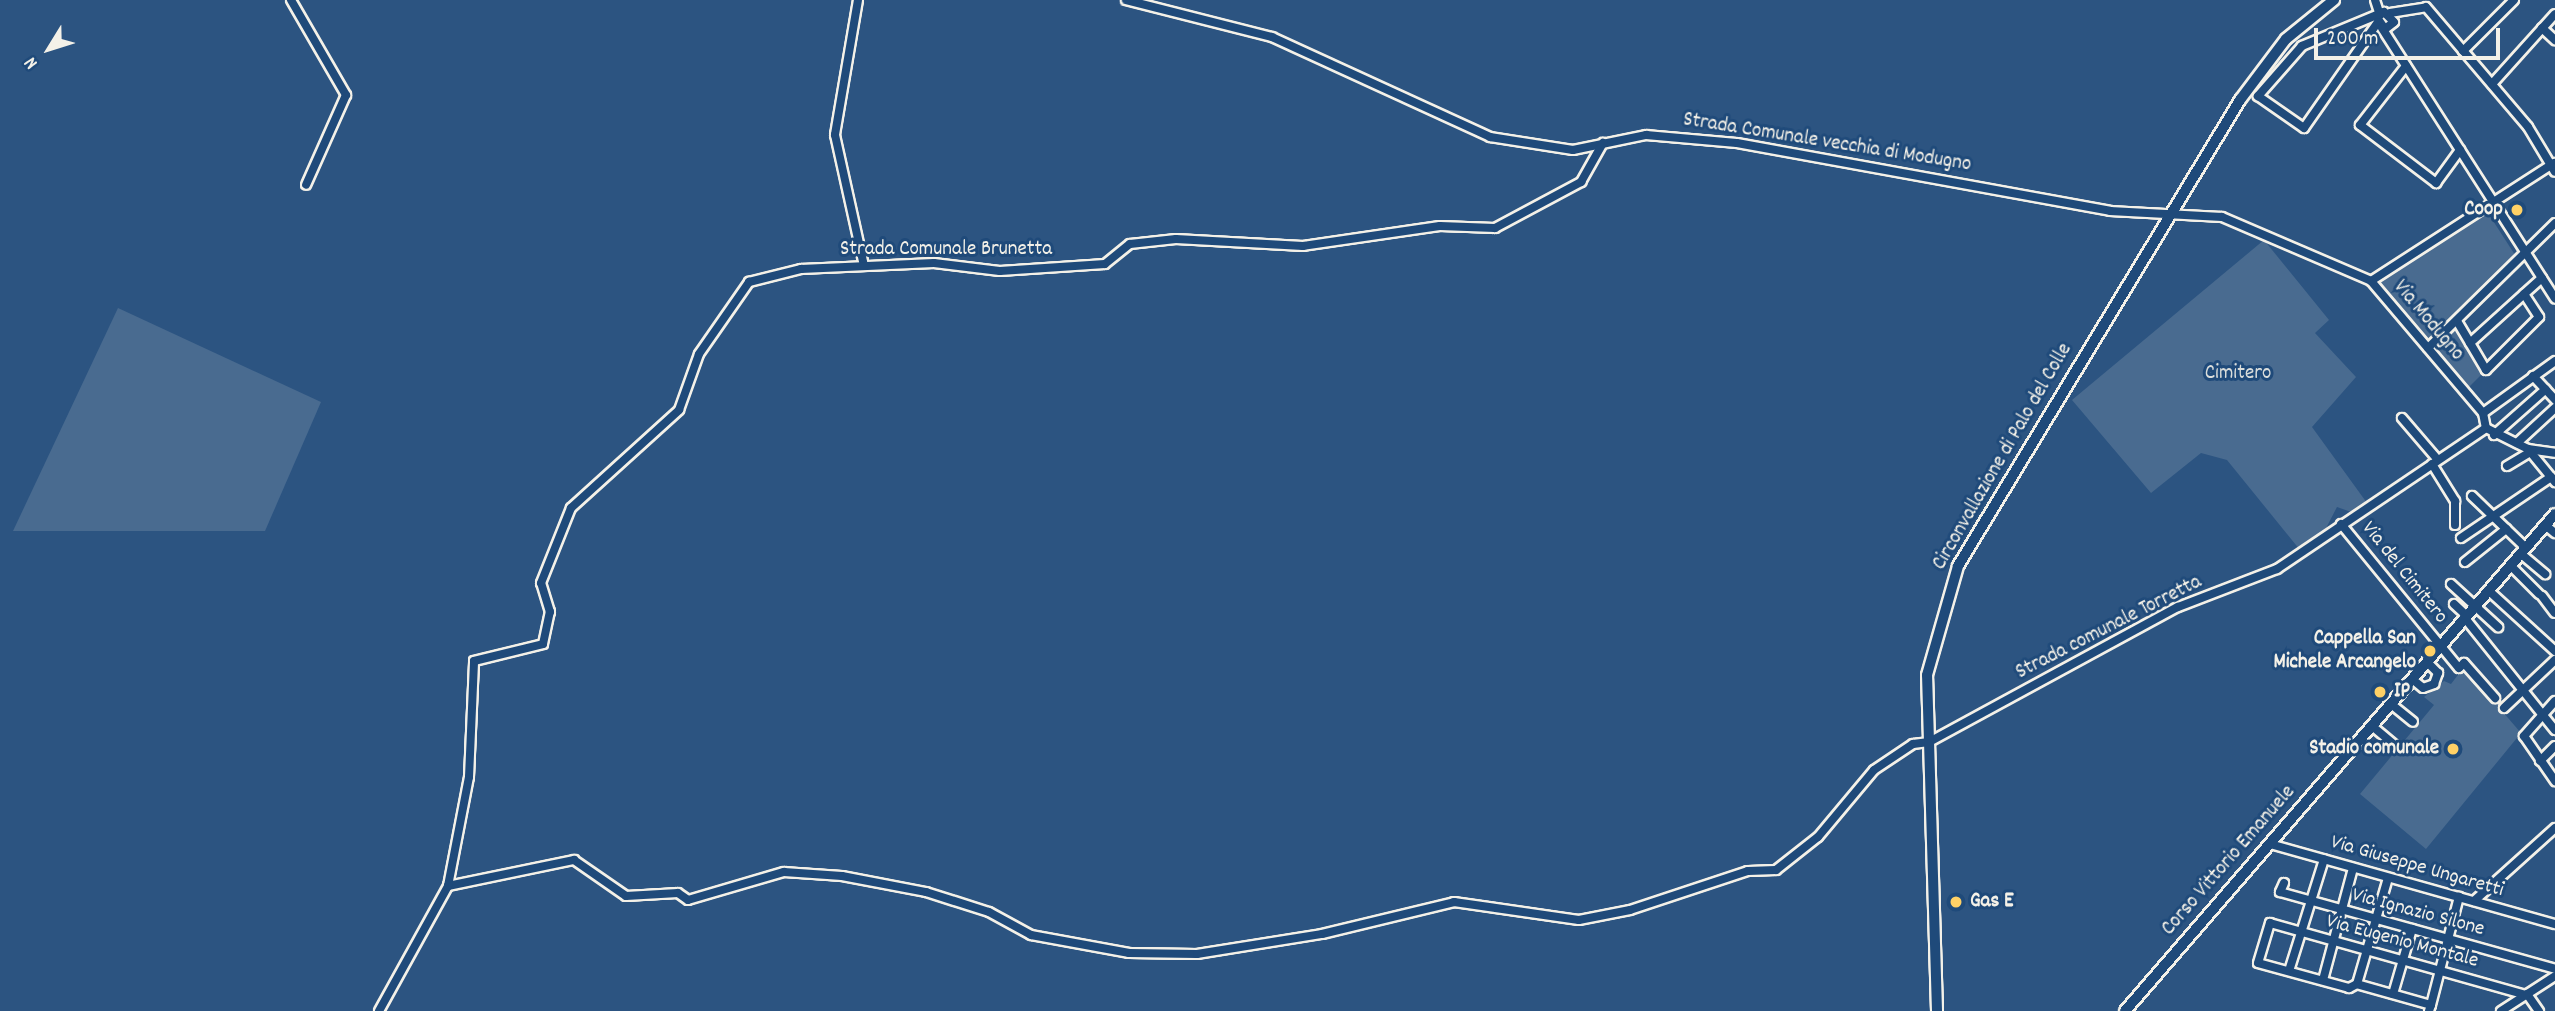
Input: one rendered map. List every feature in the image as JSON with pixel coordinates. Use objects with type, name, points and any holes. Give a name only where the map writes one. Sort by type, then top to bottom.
[{"type":"main road","name":"Circonvallazione di Palo del Colle","points":[[1937,1011],[1927,675],[1958,566],[2264,65],[2334,0]]},
{"type":"main road","name":"Corso Vittorio Emanuele","points":[[2125,1011],[2555,514]]},
{"type":"street","points":[[291,0],[346,95],[306,185]]},
{"type":"street","points":[[859,0],[835,135],[864,267]]},
{"type":"street","name":"Strada Comunale vecchia di Modugno","points":[[1126,0],[1272,37],[1490,136],[1573,150],[1646,135],[1737,143],[2110,211],[2172,212]]},
{"type":"street","points":[[2377,0],[2391,41],[2525,254],[2554,295]]},
{"type":"street","points":[[2463,51],[2514,0]]},
{"type":"street","points":[[2371,281],[2554,167],[2492,84],[2426,7],[2302,46],[2258,96],[2304,128],[2385,20]]},
{"type":"street","points":[[2492,84],[2555,15]]},
{"type":"street","points":[[2542,28],[2555,40]]},
{"type":"street","points":[[2406,66],[2360,125],[2436,183],[2460,150]]},
{"type":"street","name":"Strada Comunale Brunetta","points":[[379,1011],[448,887],[469,777],[474,661],[543,643],[550,612],[541,583],[575,502],[634,457],[678,410],[699,354],[749,282],[769,272],[934,263],[1000,271],[1105,264],[1130,244],[1176,239],[1303,246],[1440,226],[1495,228],[1581,182],[1602,143]]},
{"type":"street","name":"Via Modugno","points":[[2172,212],[2222,217],[2371,281],[2483,413],[2486,428]]},
{"type":"street","points":[[2428,348],[2555,223]]},
{"type":"street","points":[[2470,342],[2542,278]]},
{"type":"street","points":[[2457,321],[2486,370],[2539,317],[2524,294]]},
{"type":"street","points":[[2483,413],[2554,362]]},
{"type":"street","points":[[2533,376],[2555,400]]},
{"type":"street","points":[[2494,435],[2546,390]]},
{"type":"street","points":[[2517,443],[2555,408]]},
{"type":"street","points":[[2402,418],[2435,462],[2455,501],[2455,525]]},
{"type":"street","points":[[2462,538],[2553,480],[2529,450],[2494,435],[2486,428]]},
{"type":"street","name":"Strada comunale Torretta","points":[[448,887],[573,860],[626,897],[678,893],[688,900],[783,872],[842,876],[926,892],[989,912],[1031,935],[1129,953],[1197,954],[1272,942],[1454,902],[1579,920],[1671,899],[1748,870],[1776,870],[1818,837],[1874,770],[1913,744],[1929,741],[2178,607],[2277,569],[2486,428]]},
{"type":"street","points":[[2507,466],[2529,450],[2554,452]]},
{"type":"street","points":[[2472,496],[2506,528],[2545,574]]},
{"type":"street","name":"Via del Cimitero","points":[[2341,524],[2441,645],[2495,698]]},
{"type":"street","points":[[2545,525],[2555,533]]},
{"type":"street","points":[[2465,562],[2506,528]]},
{"type":"street","points":[[2510,565],[2555,613]]},
{"type":"street","points":[[2451,583],[2498,627]]},
{"type":"street","points":[[2488,590],[2555,651]]},
{"type":"street","points":[[2454,604],[2521,691],[2555,730]]},
{"type":"street","points":[[2504,708],[2555,660]]},
{"type":"street","points":[[2412,679],[2423,688],[2434,684],[2438,673],[2427,662]]},
{"type":"street","points":[[2554,777],[2540,761],[2525,733],[2555,701]]},
{"type":"street","points":[[2391,704],[2413,722]]},
{"type":"street","points":[[2372,726],[2395,745]]},
{"type":"street","points":[[2540,761],[2555,746]]},
{"type":"street","points":[[2474,901],[2555,828]]},
{"type":"street","name":"Via Giuseppe Ungaretti","points":[[2270,844],[2555,924]]},
{"type":"street","points":[[2324,859],[2289,971],[2349,988],[2357,984],[2430,1008],[2459,897]]},
{"type":"street","points":[[2323,980],[2353,868]]},
{"type":"street","points":[[2357,984],[2388,878]]},
{"type":"street","name":"Via Ignazio Silone","points":[[2284,883],[2280,892],[2555,969]]},
{"type":"street","name":"Via Eugenio Montale","points":[[2289,971],[2258,963],[2270,923],[2526,994]]},
{"type":"street","points":[[2393,994],[2412,929]]},
{"type":"street","points":[[2501,1011],[2555,976]]},
{"type":"street","points":[[2526,994],[2539,1011]]},
{"type":"green space","points":[[2488,213],[2517,258],[2428,342],[2377,282]]},
{"type":"green space","name":"Cimitero","points":[[2264,240],[2329,320],[2315,333],[2356,377],[2312,427],[2367,503],[2354,513],[2337,507],[2323,534],[2300,550],[2227,460],[2201,453],[2151,493],[2072,400]]},
{"type":"green space","points":[[118,308],[321,402],[265,531],[13,531]]},
{"type":"green space","points":[[2457,324],[2485,371],[2467,389],[2432,347]]},
{"type":"green space","name":"Stadio comunale","points":[[2464,667],[2521,733],[2426,849],[2360,794],[2434,705],[2424,697],[2444,681],[2451,684]]},
{"type":"place","name":"Coop","points":[[2517,210]]},
{"type":"place","name":"Cappella San Michele Arcangelo","points":[[2430,651]]},
{"type":"place","name":"IP","points":[[2380,692]]},
{"type":"place","name":"Stadio comunale","points":[[2453,749]]},
{"type":"place","name":"Gas E","points":[[1956,902]]}]
